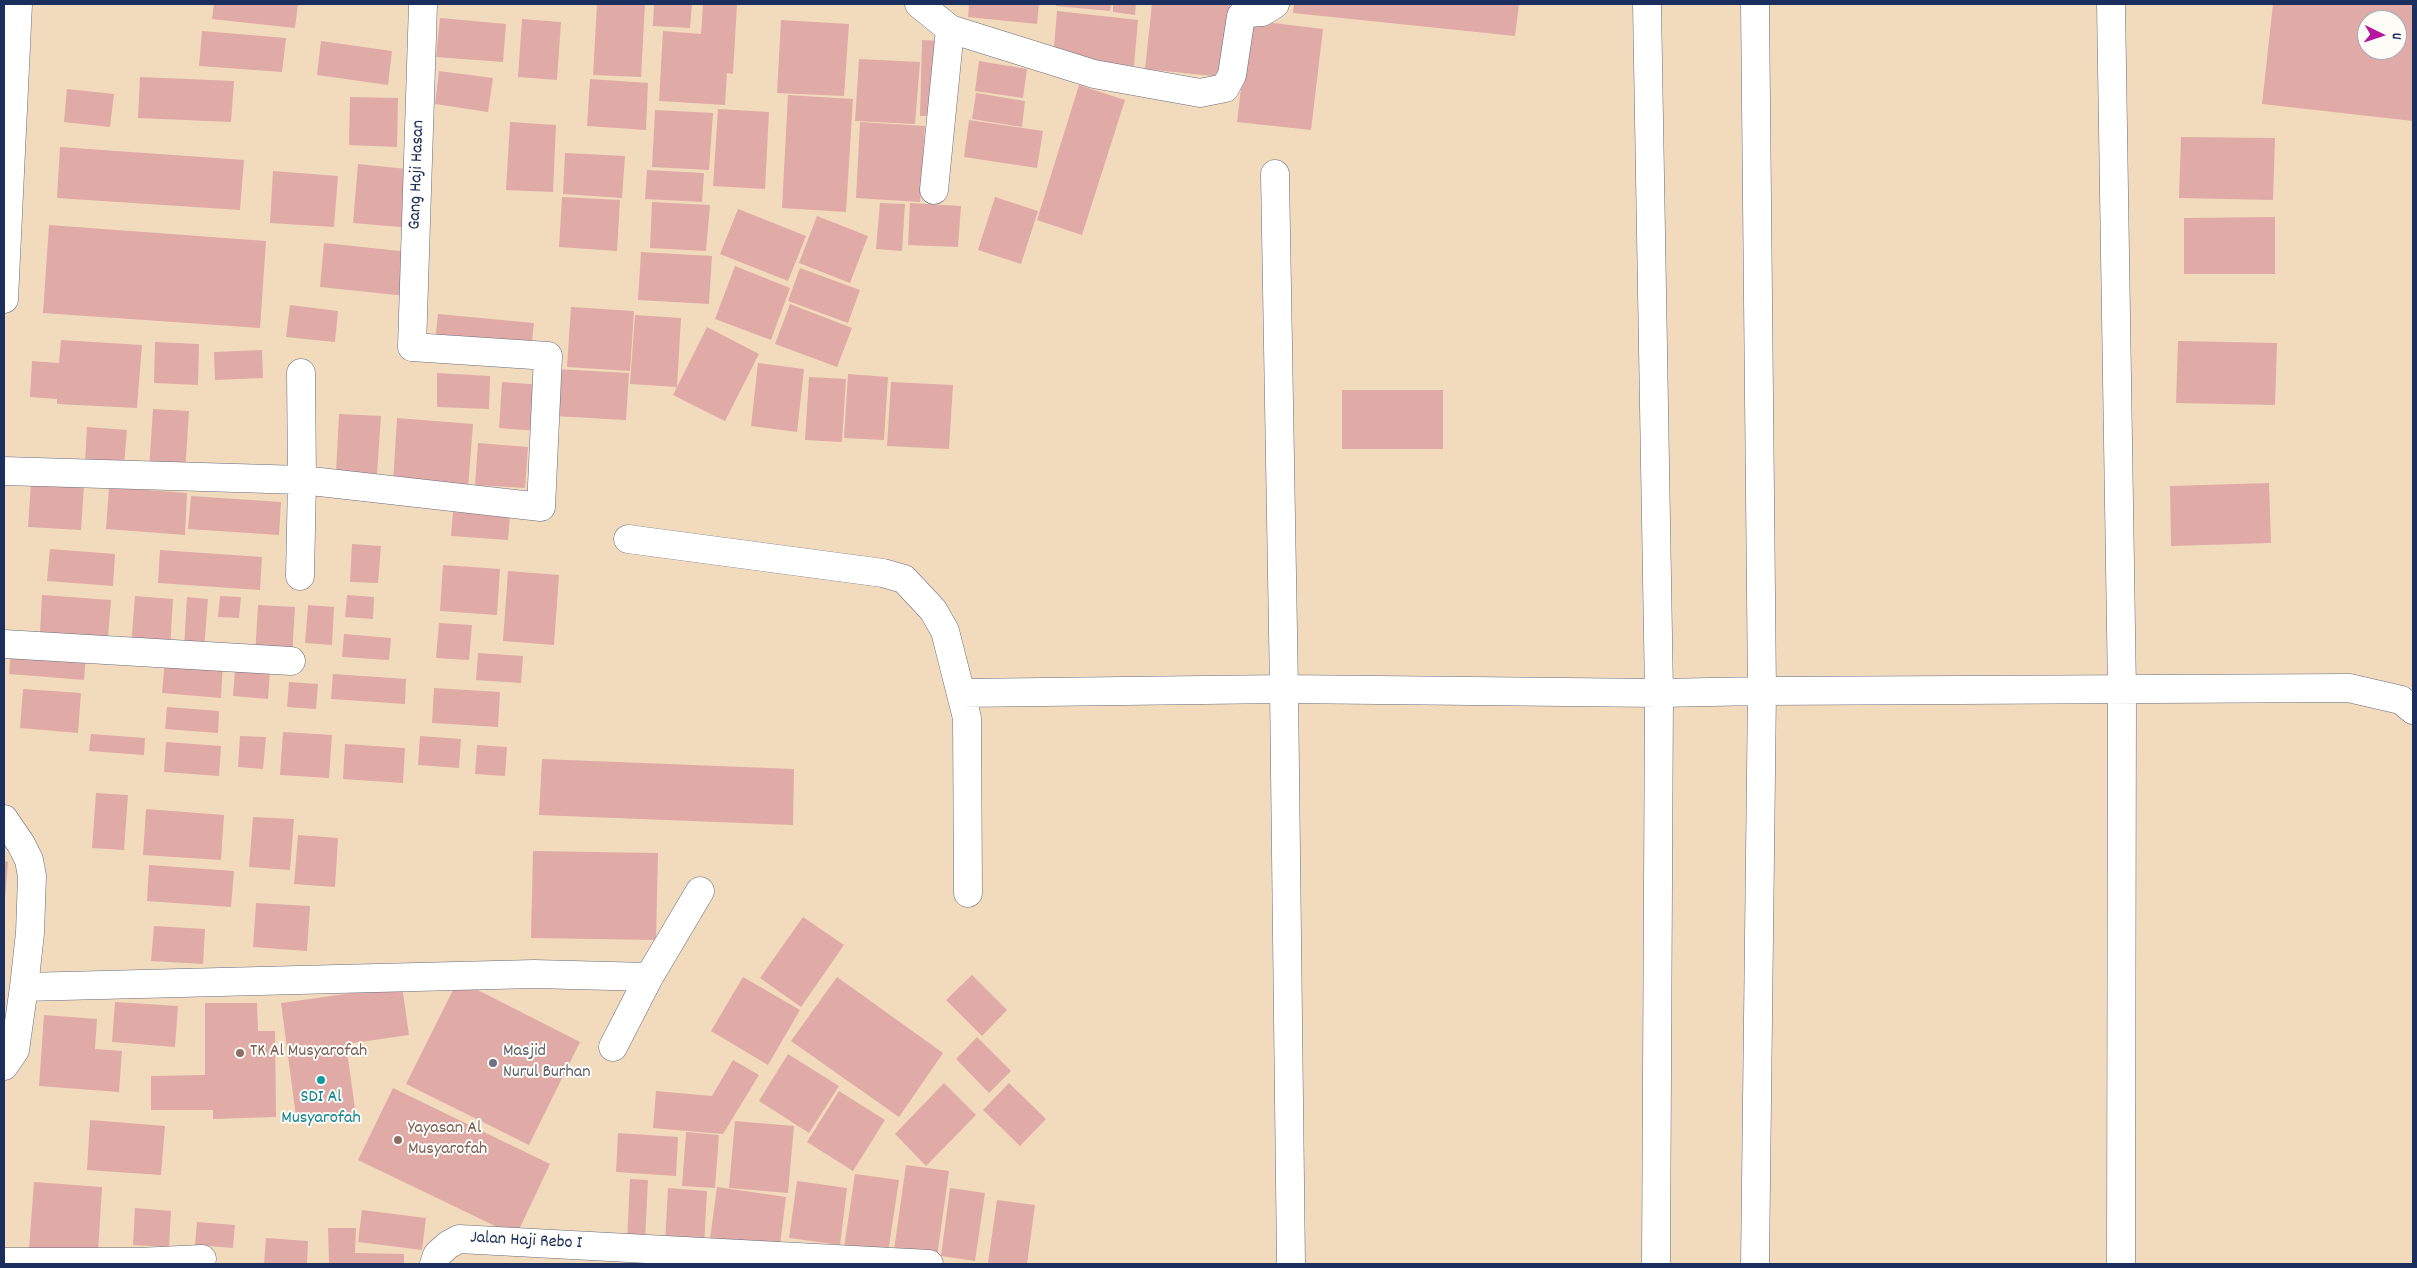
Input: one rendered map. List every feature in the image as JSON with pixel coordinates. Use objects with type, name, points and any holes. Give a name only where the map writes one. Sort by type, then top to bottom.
[{"type":"street","points":[[4,299],[18,4]]},
{"type":"street","name":"Gang Haji Hasan","points":[[302,480],[541,507],[548,356],[412,347],[423,4]]},
{"type":"street","points":[[919,4],[950,28],[1094,74],[1200,93],[1225,88],[1232,74],[1241,16],[1248,13],[1262,12],[1275,4]]},
{"type":"street","points":[[1647,4],[1659,693],[1656,1264]]},
{"type":"street","points":[[1755,4],[1762,691],[1755,1264]]},
{"type":"street","points":[[2111,4],[2122,690],[2121,1264]]},
{"type":"street","points":[[934,190],[950,28]]},
{"type":"street","points":[[1274,174],[1284,689],[1291,1264]]},
{"type":"street","points":[[300,576],[302,480],[301,373]]},
{"type":"street","points":[[4,470],[302,480]]},
{"type":"street","points":[[628,539],[883,573],[904,579],[933,610],[945,631],[962,693],[969,733],[968,893]]},
{"type":"street","points":[[4,644],[291,661]]},
{"type":"street","points":[[962,693],[1284,689],[1659,693],[2349,688],[2401,700],[2413,710]]},
{"type":"street","points":[[4,819],[29,860],[32,876],[30,933],[15,1050],[4,1066]]},
{"type":"street","points":[[613,1047],[649,977],[700,891]]},
{"type":"street","points":[[24,987],[534,974],[649,977]]},
{"type":"street","name":"Jalan Haji Rebo I","points":[[434,1264],[437,1255],[448,1245],[459,1239],[630,1255],[928,1264]]},
{"type":"street","points":[[4,1262],[138,1263],[202,1259]]},
{"type":"building","points":[[214,4],[298,4],[295,28],[212,19]]},
{"type":"building","points":[[597,4],[645,4],[641,77],[593,75]]},
{"type":"building","points":[[654,4],[692,4],[690,28],[653,26]]},
{"type":"building","points":[[703,4],[737,4],[733,74],[727,73],[725,105],[659,101],[663,31],[701,34]]},
{"type":"building","points":[[969,4],[1039,4],[1037,24],[968,17]]},
{"type":"building","points":[[1056,4],[1111,4],[1110,11],[1056,6]]},
{"type":"building","points":[[1113,4],[1136,4],[1135,15],[1113,12]]},
{"type":"building","points":[[1152,4],[1230,4],[1222,77],[1145,69]]},
{"type":"building","points":[[1294,4],[1519,4],[1515,36],[1293,13]]},
{"type":"building","points":[[2273,4],[2413,4],[2413,121],[2262,104]]},
{"type":"building","points":[[1057,11],[1138,20],[1134,66],[1053,58]]},
{"type":"building","points":[[440,18],[506,24],[503,62],[436,57]]},
{"type":"building","points":[[522,19],[561,22],[557,80],[518,77]]},
{"type":"building","points":[[781,20],[849,24],[844,96],[777,93]]},
{"type":"building","points":[[1249,20],[1323,29],[1311,130],[1237,122]]},
{"type":"building","points":[[202,31],[286,38],[282,72],[199,66]]},
{"type":"building","points":[[922,40],[941,41],[939,116],[920,116]]},
{"type":"building","points":[[321,41],[392,51],[388,85],[317,75]]},
{"type":"building","points":[[859,59],[920,62],[915,124],[855,121]]},
{"type":"building","points":[[979,61],[1027,69],[1023,98],[975,91]]},
{"type":"building","points":[[439,71],[493,78],[488,112],[435,104]]},
{"type":"building","points":[[140,77],[234,81],[231,122],[138,118]]},
{"type":"building","points":[[590,79],[648,83],[646,130],[587,126]]},
{"type":"building","points":[[1079,85],[1125,100],[1082,235],[1037,220]]},
{"type":"building","points":[[67,89],[114,94],[110,127],[64,122]]},
{"type":"building","points":[[976,93],[1025,101],[1022,127],[972,119]]},
{"type":"building","points":[[788,95],[853,99],[846,212],[782,208]]},
{"type":"building","points":[[350,97],[398,98],[397,147],[349,145]]},
{"type":"building","points":[[718,109],[769,112],[765,189],[713,186]]},
{"type":"building","points":[[655,110],[713,113],[709,170],[652,167]]},
{"type":"building","points":[[969,120],[1043,131],[1037,168],[964,157]]},
{"type":"building","points":[[510,122],[556,125],[553,192],[506,190]]},
{"type":"building","points":[[860,122],[925,126],[920,202],[856,198]]},
{"type":"building","points":[[2181,137],[2275,138],[2273,200],[2179,198]]},
{"type":"building","points":[[60,147],[244,160],[240,210],[57,198]]},
{"type":"building","points":[[565,153],[625,156],[622,198],[563,194]]},
{"type":"building","points":[[358,164],[417,170],[412,228],[353,223]]},
{"type":"building","points":[[647,170],[704,173],[702,202],[645,199]]},
{"type":"building","points":[[273,171],[338,176],[334,227],[270,223]]},
{"type":"building","points":[[562,197],[620,200],[617,251],[559,247]]},
{"type":"building","points":[[995,197],[1038,211],[1021,264],[978,250]]},
{"type":"building","points":[[652,202],[710,205],[706,251],[650,248]]},
{"type":"building","points":[[880,203],[905,204],[902,251],[876,249]]},
{"type":"building","points":[[910,203],[961,206],[958,247],[908,245]]},
{"type":"building","points":[[738,209],[806,236],[788,281],[720,254]]},
{"type":"building","points":[[817,216],[868,236],[850,283],[799,263]]},
{"type":"building","points":[[2275,217],[2275,274],[2184,274],[2184,218]]},
{"type":"building","points":[[49,225],[266,241],[260,328],[43,313]]},
{"type":"building","points":[[324,243],[410,252],[406,296],[320,287]]},
{"type":"building","points":[[641,252],[712,256],[709,304],[638,300]]},
{"type":"building","points":[[735,266],[790,288],[771,340],[715,319]]},
{"type":"building","points":[[800,268],[860,290],[848,323],[788,301]]},
{"type":"building","points":[[790,304],[852,328],[837,367],[775,344]]},
{"type":"building","points":[[290,305],[338,311],[335,342],[286,337]]},
{"type":"building","points":[[571,307],[634,311],[630,371],[567,367]]},
{"type":"building","points":[[438,314],[534,323],[531,350],[435,341]]},
{"type":"building","points":[[635,315],[681,318],[677,387],[630,384]]},
{"type":"building","points":[[707,327],[759,354],[725,421],[673,395]]},
{"type":"building","points":[[61,340],[142,345],[137,408],[57,404],[57,399],[30,397],[32,361],[59,363]]},
{"type":"building","points":[[2178,341],[2277,343],[2275,405],[2176,403]]},
{"type":"building","points":[[155,342],[199,344],[198,385],[154,383]]},
{"type":"building","points":[[262,350],[263,378],[215,380],[214,352]]},
{"type":"building","points":[[758,363],[804,369],[797,432],[751,426]]},
{"type":"building","points":[[555,369],[629,373],[626,420],[553,416]]},
{"type":"building","points":[[437,373],[490,376],[489,409],[437,407]]},
{"type":"building","points":[[848,374],[888,377],[884,440],[844,438]]},
{"type":"building","points":[[809,377],[846,379],[842,442],[805,440]]},
{"type":"building","points":[[502,382],[542,385],[538,431],[499,428]]},
{"type":"building","points":[[891,382],[953,385],[949,449],[887,446]]},
{"type":"building","points":[[1342,390],[1443,390],[1443,449],[1342,449]]},
{"type":"building","points":[[153,409],[189,411],[185,474],[149,471]]},
{"type":"building","points":[[339,414],[381,416],[377,474],[336,472]]},
{"type":"building","points":[[397,418],[473,424],[468,488],[393,483]]},
{"type":"building","points":[[87,427],[127,430],[124,466],[85,463]]},
{"type":"building","points":[[478,443],[528,447],[525,488],[475,485]]},
{"type":"building","points":[[31,483],[84,486],[81,530],[28,527]]},
{"type":"building","points":[[2269,483],[2271,543],[2171,546],[2170,486]]},
{"type":"building","points":[[109,487],[187,493],[185,535],[106,529]]},
{"type":"building","points":[[191,496],[281,502],[279,535],[188,529]]},
{"type":"building","points":[[453,512],[510,516],[508,540],[451,536]]},
{"type":"building","points":[[352,544],[381,546],[378,583],[350,582]]},
{"type":"building","points":[[50,549],[115,554],[113,586],[47,581]]},
{"type":"building","points":[[160,550],[262,557],[260,590],[158,583]]},
{"type":"building","points":[[443,565],[500,569],[497,615],[440,611]]},
{"type":"building","points":[[508,571],[559,575],[554,645],[503,641]]},
{"type":"building","points":[[42,595],[111,600],[108,637],[40,632]]},
{"type":"building","points":[[347,595],[374,597],[373,619],[345,617]]},
{"type":"building","points":[[135,596],[173,599],[170,650],[131,647]]},
{"type":"building","points":[[220,596],[241,597],[239,618],[218,617]]},
{"type":"building","points":[[187,597],[208,599],[204,649],[184,647]]},
{"type":"building","points":[[258,605],[295,607],[292,658],[255,655]]},
{"type":"building","points":[[308,605],[334,607],[332,645],[305,643]]},
{"type":"building","points":[[439,623],[472,625],[469,660],[436,658]]},
{"type":"building","points":[[344,634],[391,638],[389,660],[342,657]]},
{"type":"building","points":[[11,649],[86,654],[84,680],[9,674]]},
{"type":"building","points":[[478,653],[523,656],[521,683],[476,680]]},
{"type":"building","points":[[165,658],[223,663],[221,698],[162,693]]},
{"type":"building","points":[[235,669],[270,671],[268,699],[233,696]]},
{"type":"building","points":[[333,674],[406,679],[405,704],[331,699]]},
{"type":"building","points":[[289,682],[318,684],[316,709],[287,707]]},
{"type":"building","points":[[434,688],[500,692],[498,727],[432,723]]},
{"type":"building","points":[[23,689],[81,693],[78,733],[20,728]]},
{"type":"building","points":[[167,707],[219,711],[218,733],[165,729]]},
{"type":"building","points":[[283,732],[332,735],[329,778],[280,775]]},
{"type":"building","points":[[91,734],[145,738],[144,755],[89,751]]},
{"type":"building","points":[[240,736],[266,737],[263,769],[238,767]]},
{"type":"building","points":[[420,736],[461,739],[459,768],[418,765]]},
{"type":"building","points":[[166,742],[221,746],[219,776],[164,772]]},
{"type":"building","points":[[345,744],[405,748],[403,783],[343,779]]},
{"type":"building","points":[[477,745],[507,747],[505,776],[475,774]]},
{"type":"building","points":[[542,759],[794,769],[793,825],[539,815]]},
{"type":"building","points":[[96,793],[128,795],[124,850],[92,848]]},
{"type":"building","points":[[146,809],[224,815],[221,860],[143,855]]},
{"type":"building","points":[[253,817],[294,819],[290,870],[249,867]]},
{"type":"building","points":[[298,835],[338,838],[335,887],[294,884]]},
{"type":"building","points":[[533,851],[658,853],[656,940],[531,938]]},
{"type":"building","points":[[4,861],[8,862],[5,898],[4,898]]},
{"type":"building","points":[[149,865],[234,871],[231,907],[147,901]]},
{"type":"building","points":[[256,903],[310,906],[307,951],[253,947]]},
{"type":"building","points":[[803,917],[844,945],[801,1007],[760,978]]},
{"type":"building","points":[[154,926],[205,929],[203,964],[151,961]]},
{"type":"building","points":[[972,975],[1007,1010],[982,1036],[946,1000]]},
{"type":"building","points":[[743,977],[800,1010],[768,1065],[711,1031]]},
{"type":"building","points":[[837,977],[943,1053],[899,1117],[791,1041]]},
{"type":"building","name":"Masjid Nurul Burhan","points":[[458,980],[580,1042],[529,1145],[406,1084]]},
{"type":"building","name":"SDI Al Musyarofah","points":[[402,986],[409,1035],[346,1044],[356,1116],[297,1124],[281,1003]]},
{"type":"building","points":[[115,1002],[178,1006],[175,1047],[112,1042]]},
{"type":"building","name":"TK Al Musyarofah","points":[[205,1003],[257,1003],[258,1031],[275,1031],[276,1117],[213,1119],[213,1110],[151,1110],[151,1076],[205,1075]]},
{"type":"building","points":[[44,1015],[97,1019],[95,1049],[122,1051],[119,1092],[39,1086]]},
{"type":"building","points":[[977,1037],[1011,1071],[989,1093],[956,1059]]},
{"type":"building","points":[[788,1054],[839,1086],[809,1133],[759,1101]]},
{"type":"building","points":[[733,1060],[759,1075],[723,1134],[653,1128],[656,1091],[712,1096]]},
{"type":"building","points":[[944,1083],[976,1115],[926,1166],[895,1134]]},
{"type":"building","points":[[1009,1083],[1046,1119],[1020,1146],[983,1110]]},
{"type":"building","points":[[393,1088],[550,1164],[516,1236],[358,1160]]},
{"type":"building","points":[[839,1091],[885,1120],[853,1171],[807,1142]]},
{"type":"building","points":[[90,1120],[165,1126],[161,1175],[87,1170]]},
{"type":"building","points":[[735,1121],[794,1126],[788,1193],[729,1188]]},
{"type":"building","points":[[686,1132],[719,1135],[715,1188],[682,1186]]},
{"type":"building","points":[[618,1133],[678,1137],[676,1176],[616,1172]]},
{"type":"building","points":[[906,1165],[949,1171],[937,1257],[894,1250]]},
{"type":"building","points":[[855,1174],[899,1180],[888,1253],[844,1248]]},
{"type":"building","points":[[630,1179],[648,1180],[645,1241],[627,1241]]},
{"type":"building","points":[[797,1181],[847,1188],[840,1245],[789,1238]]},
{"type":"building","points":[[34,1182],[102,1187],[98,1253],[29,1249]]},
{"type":"building","points":[[717,1187],[786,1197],[779,1253],[709,1246]]},
{"type":"building","points":[[668,1188],[707,1191],[704,1245],[665,1243]]},
{"type":"building","points":[[950,1188],[985,1193],[975,1261],[941,1256]]},
{"type":"building","points":[[997,1200],[1035,1205],[1027,1264],[988,1263]]},
{"type":"building","points":[[135,1208],[171,1211],[169,1247],[133,1245]]},
{"type":"building","points":[[362,1210],[426,1218],[422,1250],[358,1242]]},
{"type":"building","points":[[197,1222],[235,1225],[233,1248],[195,1245]]},
{"type":"building","points":[[328,1228],[356,1228],[355,1253],[404,1254],[404,1264],[329,1264]]},
{"type":"building","points":[[266,1238],[308,1241],[307,1264],[264,1264]]},
{"type":"place","name":"TK Al Musyarofah","points":[[240,1053]]},
{"type":"place","name":"Masjid Nurul Burhan","points":[[493,1063]]},
{"type":"place","name":"SDI Al Musyarofah","points":[[321,1080]]},
{"type":"place","name":"Yayasan Al Musyarofah","points":[[398,1140]]}]
